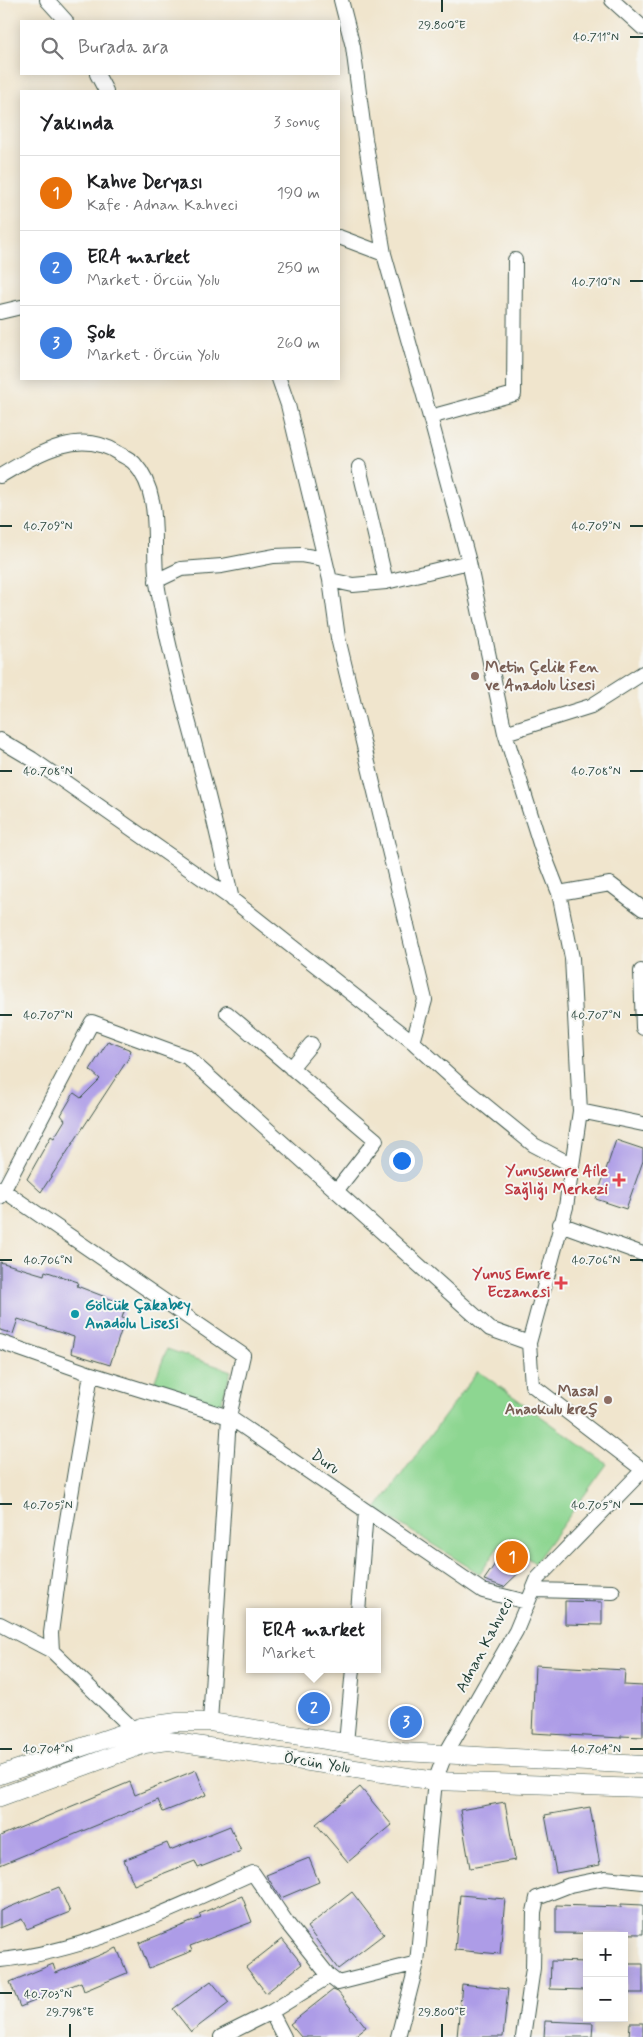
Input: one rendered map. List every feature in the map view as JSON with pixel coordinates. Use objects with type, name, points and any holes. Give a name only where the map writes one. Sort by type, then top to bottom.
[{"type":"main road","name":"Örcün Yolu","points":[[0,1775],[134,1730],[177,1722],[210,1722],[404,1752],[643,1765]]},
{"type":"main road","name":"Örcün Yolu","points":[[0,1797],[145,1744],[170,1741],[434,1781],[643,1788]]},
{"type":"street","points":[[47,0],[65,20]]},
{"type":"street","points":[[341,0],[353,47],[365,139],[384,254],[469,562],[505,733],[541,847],[558,893],[572,958],[580,1111],[566,1207],[529,1343],[532,1385],[643,1470]]},
{"type":"street","points":[[612,0],[643,28]]},
{"type":"street","points":[[97,75],[105,90]]},
{"type":"street","points":[[340,237],[384,254]]},
{"type":"street","points":[[430,417],[514,394],[515,260]]},
{"type":"street","points":[[0,312],[20,307]]},
{"type":"street","points":[[279,380],[288,405],[330,580],[338,638],[425,1000],[413,1042]]},
{"type":"street","points":[[0,476],[55,446],[80,441],[110,448],[134,463],[149,489],[156,532],[156,581],[177,681],[210,803],[232,900]]},
{"type":"street","points":[[359,468],[386,582]]},
{"type":"street","points":[[156,581],[181,570],[222,566],[274,556],[301,555],[325,559]]},
{"type":"street","points":[[330,580],[353,585],[386,582],[469,562]]},
{"type":"street","points":[[505,733],[592,706],[643,673]]},
{"type":"street","points":[[0,740],[32,759],[232,900],[413,1042],[458,1083],[534,1145],[572,1165]]},
{"type":"street","points":[[558,893],[610,884],[643,909]]},
{"type":"street","points":[[641,971],[643,1028]]},
{"type":"street","points":[[227,1013],[376,1140],[336,1191]]},
{"type":"street","points":[[210,1722],[229,1418],[243,1355],[1,1192],[92,1022],[187,1057],[490,1329],[529,1343]]},
{"type":"street","points":[[291,1068],[311,1044]]},
{"type":"street","points":[[580,1111],[643,1124]]},
{"type":"street","points":[[560,1224],[643,1254]]},
{"type":"street","name":"Duru","points":[[0,1342],[91,1374],[229,1418],[483,1591],[530,1596],[613,1592]]},
{"type":"street","points":[[52,1651],[51,1633],[62,1550],[91,1374]]},
{"type":"street","name":"Adnan Kahveci","points":[[398,2037],[417,1963],[434,1781],[445,1754],[516,1630],[538,1578],[643,1470]]},
{"type":"street","points":[[358,1608],[366,1512]]},
{"type":"street","points":[[0,1624],[52,1651],[134,1730]]},
{"type":"street","points":[[346,1742],[353,1673]]},
{"type":"street","points":[[0,1960],[37,1956],[107,1936],[253,1873],[287,1923],[329,1976],[338,1983],[417,1963]]},
{"type":"street","points":[[523,2037],[533,1968],[534,1912],[538,1898],[570,1885],[605,1878],[643,1882]]},
{"type":"street","points":[[222,2037],[272,2012],[329,1976]]},
{"type":"street","points":[[272,2012],[284,2037]]},
{"type":"green space","points":[[167,1349],[231,1371],[220,1407],[154,1383]]},
{"type":"green space","points":[[478,1371],[607,1464],[535,1563],[502,1541],[480,1574],[376,1509]]},
{"type":"building","points":[[108,1041],[131,1050],[128,1059],[41,1192],[27,1179],[51,1136],[54,1138],[65,1120],[61,1115],[74,1093],[81,1098],[100,1079],[90,1070]]},
{"type":"building","name":"Yunusemre Aile Sağlığı Merkezi","points":[[616,1140],[643,1149],[643,1161],[626,1209],[596,1199]]},
{"type":"building","name":"Gölcük Çakabey Anadolu Lisesi","points":[[0,1262],[44,1275],[45,1271],[78,1282],[77,1286],[126,1305],[122,1318],[125,1319],[110,1365],[71,1353],[74,1337],[18,1319],[13,1334],[0,1330]]},
{"type":"building","points":[[506,1548],[528,1564],[504,1587],[484,1580]]},
{"type":"building","points":[[565,1601],[602,1602],[602,1625],[565,1624]]},
{"type":"building","points":[[535,1665],[625,1670],[624,1685],[643,1686],[643,1737],[621,1736],[621,1738],[532,1733]]},
{"type":"building","points":[[196,1770],[206,1795],[163,1812],[158,1800],[0,1865],[0,1836],[130,1782],[135,1795]]},
{"type":"building","points":[[360,1787],[392,1825],[348,1862],[316,1824]]},
{"type":"building","points":[[505,1802],[515,1860],[470,1868],[460,1810]]},
{"type":"building","points":[[590,1807],[600,1865],[556,1873],[545,1815]]},
{"type":"building","points":[[230,1826],[241,1851],[198,1868],[195,1861],[134,1885],[124,1860],[167,1843],[170,1850]]},
{"type":"building","points":[[309,1858],[319,1882],[281,1898],[266,1875]]},
{"type":"building","points":[[59,1887],[70,1912],[27,1929],[22,1919],[0,1928],[0,1911]]},
{"type":"building","points":[[352,1892],[384,1934],[338,1969],[307,1927]]},
{"type":"building","points":[[460,1895],[505,1899],[500,1954],[455,1950]]},
{"type":"building","points":[[242,1896],[252,1922],[190,1946],[192,1951],[149,1968],[139,1943],[201,1918],[199,1914]]},
{"type":"building","points":[[621,1904],[643,1905],[643,1934],[628,1934],[628,1932],[556,1933],[556,1905],[621,1907]]},
{"type":"building","points":[[282,1939],[302,1964],[266,1993],[246,1967]]},
{"type":"building","points":[[117,1948],[127,1973],[84,1991],[81,1982],[20,2007],[10,1982],[53,1964],[56,1973]]},
{"type":"building","points":[[551,1961],[583,1962],[583,1990],[550,1989]]},
{"type":"building","points":[[628,1964],[643,1964],[643,1993],[628,1993]]},
{"type":"building","points":[[211,1981],[229,2003],[191,2032],[173,2009]]},
{"type":"building","points":[[462,1984],[508,1989],[503,2037],[457,2037]]},
{"type":"building","points":[[333,1990],[338,1992],[366,2027],[353,2037],[301,2037],[290,2024]]},
{"type":"building","points":[[545,2021],[593,2023],[592,2037],[544,2037]]},
{"type":"building","points":[[630,2023],[643,2023],[643,2037],[629,2037]]},
{"type":"place","name":"Metin Çelik Fen ve Anadolu lisesi","points":[[475,676]]},
{"type":"place","name":"Yunusemre Aile Sağlığı Merkezi","points":[[619,1180]]},
{"type":"place","name":"Yunus Emre Eczanesi","points":[[561,1283]]},
{"type":"place","name":"Gölcük Çakabey Anadolu Lisesi","points":[[75,1314]]},
{"type":"place","name":"Masal Anaokulu kreş","points":[[608,1400]]},
{"type":"place","name":"Kahve Deryası","points":[[512,1557]]},
{"type":"place","name":"ERA market","points":[[314,1708]]},
{"type":"place","name":"Şok","points":[[406,1722]]}]
